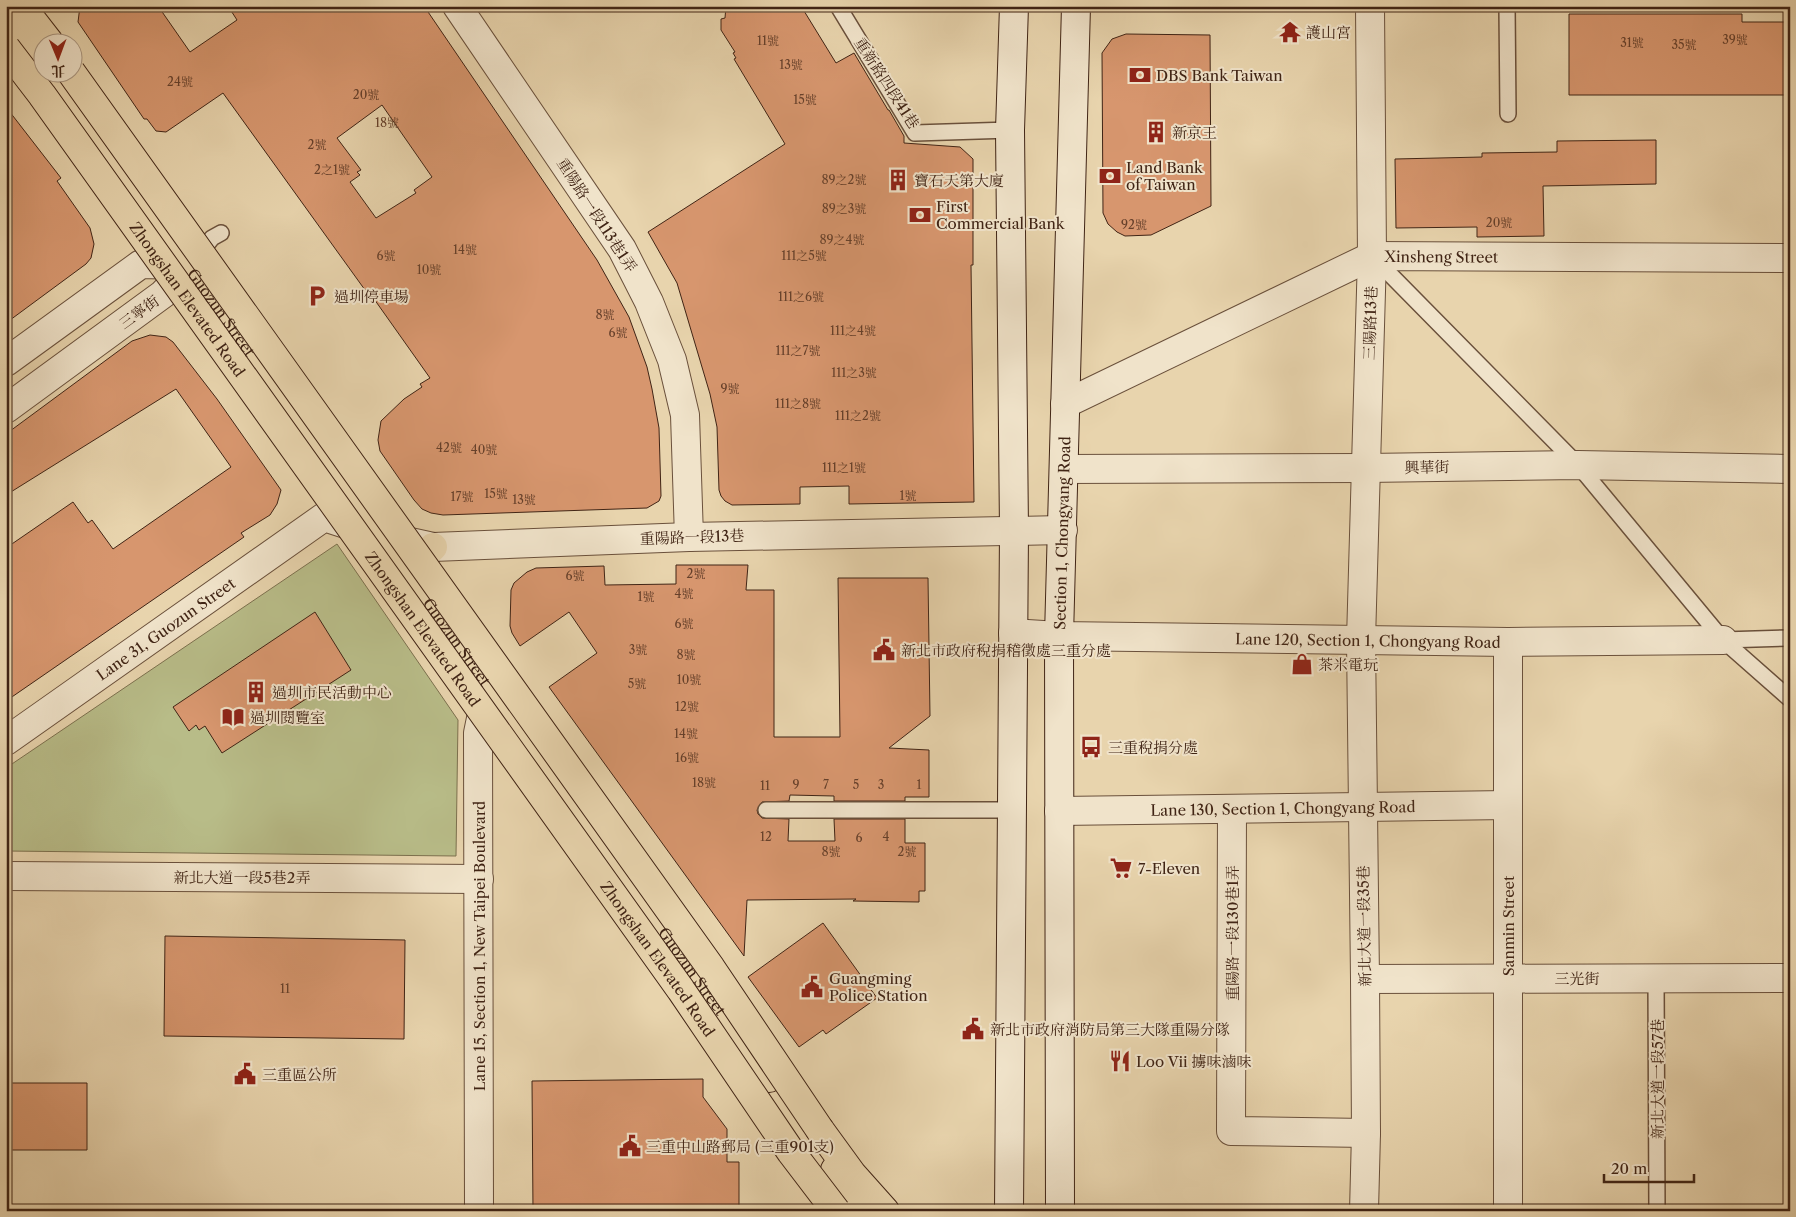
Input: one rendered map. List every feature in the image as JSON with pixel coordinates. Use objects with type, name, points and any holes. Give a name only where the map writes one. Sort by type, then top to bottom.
[{"type":"main road","points":[[21,6],[40,32]]},
{"type":"main road","points":[[6,14],[32,49]]},
{"type":"main road","name":"Zhongshan Elevated Road","points":[[6,48],[48,103],[366,548],[681,990],[791,1152],[836,1211]]},
{"type":"main road","name":"Guozun Street","points":[[57,82],[190,265],[864,1211]]},
{"type":"main road","points":[[78,82],[700,952],[825,1137],[852,1174],[885,1211]]},
{"type":"main road","points":[[432,604],[418,577],[420,559],[433,547]]},
{"type":"main road","points":[[829,1211],[829,1178],[832,1166]]},
{"type":"main road","points":[[832,1166],[870,1211]]},
{"type":"street","name":"重陽路一段113巷1弄","points":[[457,6],[622,249],[649,302],[672,360],[685,415],[689,537]]},
{"type":"street","points":[[1010,1211],[1014,531],[1010,130],[1014,6]]},
{"type":"street","name":"Section 1, Chongyang Road","points":[[1060,1211],[1059,636],[1076,6]]},
{"type":"street","name":"三陽路13巷","points":[[1361,640],[1372,256],[1370,6]]},
{"type":"street","name":"Xinsheng Street","points":[[1065,404],[1372,256],[1790,258]]},
{"type":"street","points":[[6,362],[141,264],[190,265]]},
{"type":"street","name":"三寧街","points":[[6,409],[163,294],[190,265]]},
{"type":"street","name":"興華街","points":[[1064,469],[1578,466],[1790,469]]},
{"type":"street","name":"重陽路一段13巷","points":[[324,517],[384,537],[433,547],[689,537],[1063,530]]},
{"type":"street","name":"Lane 31, Guozun Street","points":[[6,740],[324,517]]},
{"type":"street","name":"Lane 120, Section 1, Chongyang Road","points":[[1013,633],[1059,636],[1508,642],[1723,640]]},
{"type":"street","name":"新北大道一段35巷","points":[[1361,640],[1366,1133],[1364,1211]]},
{"type":"street","name":"Sanmin Street","points":[[1508,642],[1508,1211]]},
{"type":"street","name":"Lane 15, Section 1, New Taipei Boulevard","points":[[479,1211],[478,734],[488,683]]},
{"type":"street","name":"Lane 130, Section 1, Chongyang Road","points":[[1059,811],[1508,805]]},
{"type":"street","name":"重陽路一段130巷1弄","points":[[1232,809],[1231,1131],[1366,1133]]},
{"type":"street","name":"新北大道一段5巷2弄","points":[[6,876],[479,878]]},
{"type":"street","name":"三光街","points":[[1365,979],[1790,978]]},
{"type":"lane","points":[[6,14],[15,6]]},
{"type":"lane","name":"重新路四段41巷","points":[[838,6],[915,132],[1010,130]]},
{"type":"lane","points":[[1507,6],[1508,114]]},
{"type":"lane","points":[[190,265],[212,238],[221,233]]},
{"type":"lane","points":[[1372,256],[1578,466],[1723,640],[1790,699]]},
{"type":"lane","points":[[1723,640],[1790,638]]},
{"type":"lane","points":[[766,810],[1012,810]]},
{"type":"lane","name":"新北大道一段57巷","points":[[1656,978],[1657,1211]]},
{"type":"green space","points":[[337,544],[458,720],[456,856],[6,851],[6,768]]},
{"type":"building","points":[[80,6],[158,6],[190,52],[237,20],[228,6],[424,6],[597,260],[629,317],[647,367],[659,428],[661,496],[659,501],[647,508],[443,515],[422,509],[380,451],[378,440],[381,421],[404,399],[422,387],[420,384],[430,378],[223,93],[166,132],[156,131],[147,119],[144,119],[78,22]],"holes":[[[382,105],[432,177],[414,190],[416,193],[376,218],[350,182],[360,175],[357,172],[361,170],[337,138]]]},
{"type":"building","points":[[726,6],[801,6],[836,63],[854,53],[904,136],[904,143],[960,147],[973,159],[973,265],[971,265],[974,502],[849,504],[849,486],[800,487],[800,504],[732,505],[721,496],[719,490],[717,427],[710,394],[677,283],[648,232],[785,144],[734,59],[736,58],[733,53],[735,52],[721,30],[721,19],[725,18]]},
{"type":"building","points":[[1569,14],[1742,14],[1742,22],[1790,22],[1790,95],[1569,95]]},
{"type":"building","name":"新京王","points":[[1126,34],[1210,35],[1211,206],[1151,235],[1125,236],[1108,224],[1103,213],[1102,53],[1112,39]]},
{"type":"building","points":[[6,107],[61,178],[57,181],[90,228],[94,244],[91,258],[86,264],[6,323]]},
{"type":"building","points":[[1656,140],[1656,184],[1543,186],[1544,236],[1477,237],[1477,227],[1396,228],[1395,159],[1482,157],[1482,153],[1557,152],[1557,141]]},
{"type":"building","points":[[150,335],[166,337],[173,342],[217,399],[281,490],[277,504],[270,515],[241,533],[244,537],[6,701],[6,548],[73,502],[88,523],[92,520],[113,549],[231,467],[176,389],[6,495],[6,434],[132,341]]},
{"type":"building","points":[[676,565],[748,565],[746,590],[774,590],[774,737],[840,737],[838,578],[928,578],[930,716],[889,748],[929,750],[929,797],[905,797],[905,801],[834,801],[834,796],[790,795],[789,801],[762,802],[757,810],[762,818],[789,819],[788,841],[835,841],[834,819],[905,819],[905,843],[925,843],[925,891],[919,891],[919,902],[853,901],[856,899],[747,900],[744,956],[549,687],[597,653],[569,612],[520,646],[512,633],[510,626],[511,590],[514,583],[527,572],[536,568],[604,566],[605,585],[676,584]]},
{"type":"building","name":"過圳市民活動中心","points":[[315,612],[351,670],[222,753],[205,726],[199,730],[196,725],[189,731],[173,707]]},
{"type":"building","name":"Guangming Police Station","points":[[823,923],[877,998],[826,1034],[823,1030],[799,1047],[748,977]]},
{"type":"building","name":"三重區公所","points":[[165,936],[405,940],[404,1039],[164,1036]]},
{"type":"building","name":"三重中山路郵局 (三重901支)","points":[[703,1079],[703,1097],[727,1129],[727,1162],[739,1162],[739,1207],[726,1207],[726,1211],[533,1211],[532,1081]]},
{"type":"building","points":[[6,1083],[87,1083],[87,1150],[6,1150]]},
{"type":"place","name":"護山宮","points":[[1290,32]]},
{"type":"place","name":"DBS Bank Taiwan","points":[[1140,75]]},
{"type":"place","name":"新京王","points":[[1156,132]]},
{"type":"place","name":"Land Bank of Taiwan","points":[[1110,176]]},
{"type":"place","name":"寶石天第大廈","points":[[898,180]]},
{"type":"place","name":"First Commercial Bank","points":[[920,215]]},
{"type":"place","name":"過圳停車場","points":[[317,296]]},
{"type":"place","name":"新北市政府稅捐稽徵處三重分處","points":[[884,650]]},
{"type":"place","name":"茶米電玩","points":[[1302,664]]},
{"type":"place","name":"過圳市民活動中心","points":[[256,692]]},
{"type":"place","name":"過圳閱覽室","points":[[233,717]]},
{"type":"place","name":"三重稅捐分處","points":[[1091,747]]},
{"type":"place","name":"7-Eleven","points":[[1121,868]]},
{"type":"place","name":"Guangming Police Station","points":[[812,987]]},
{"type":"place","name":"新北市政府消防局第三大隊重陽分隊","points":[[973,1029]]},
{"type":"place","name":"Loo Vii 擄味滷味","points":[[1120,1061]]},
{"type":"place","name":"三重區公所","points":[[245,1074]]},
{"type":"place","name":"三重中山路郵局 (三重901支)","points":[[630,1146]]}]
